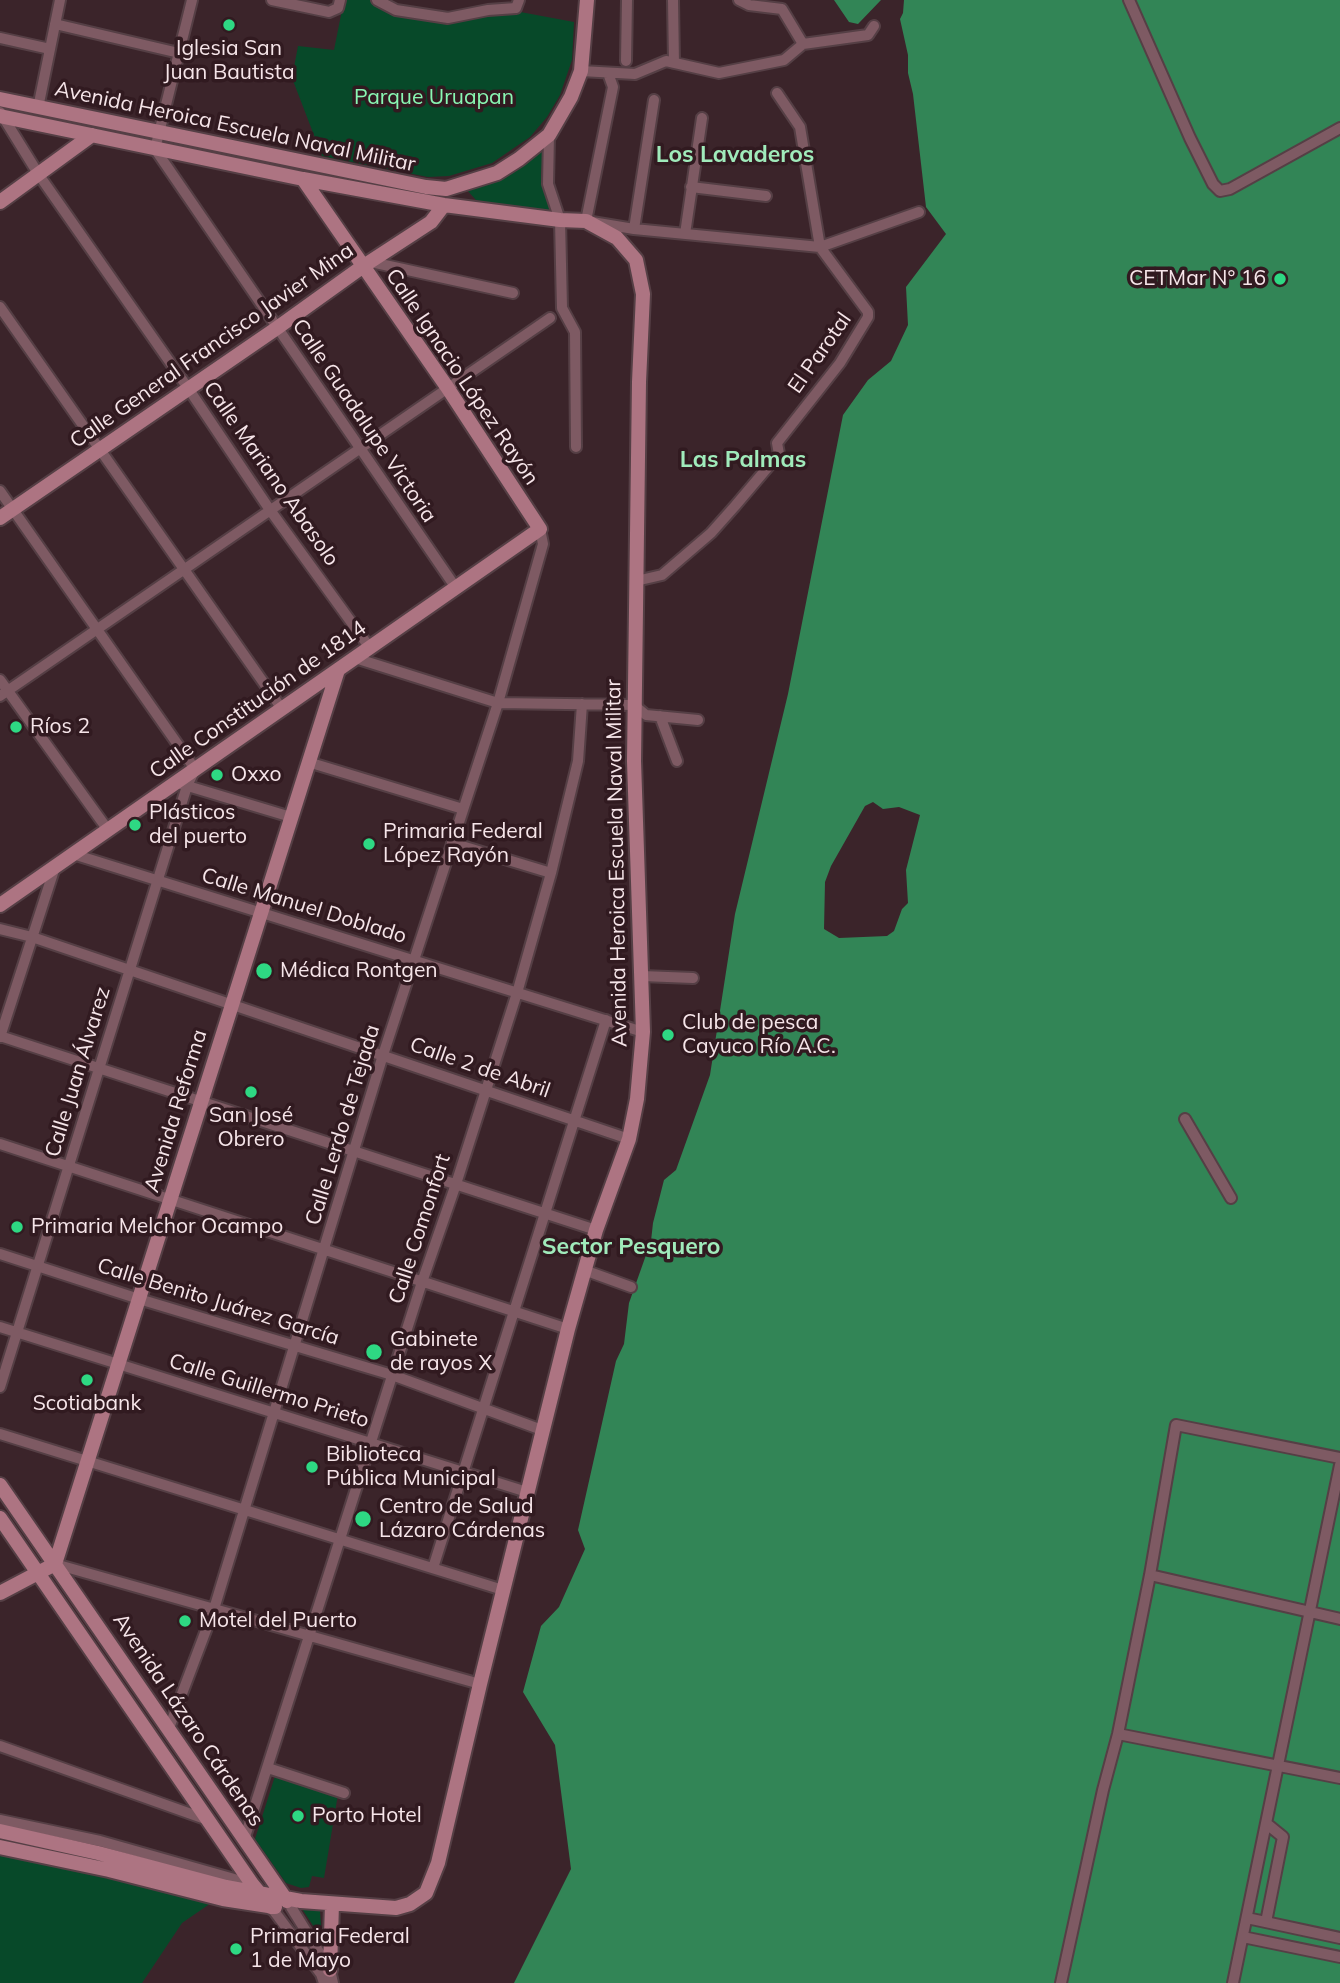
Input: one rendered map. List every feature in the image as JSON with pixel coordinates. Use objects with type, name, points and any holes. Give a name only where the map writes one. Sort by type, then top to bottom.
[{"type":"street","points":[[38,108],[60,0]]},
{"type":"street","points":[[155,149],[192,0]]},
{"type":"street","points":[[272,0],[329,12],[339,4]]},
{"type":"street","points":[[377,0],[396,10],[448,18],[517,4]]},
{"type":"street","points":[[444,205],[446,189],[497,173],[549,135],[572,97],[581,71],[587,0]]},
{"type":"street","points":[[626,61],[627,0]]},
{"type":"street","points":[[673,0],[674,63]]},
{"type":"street","points":[[738,0],[748,5],[782,9],[803,44]]},
{"type":"street","points":[[1129,0],[1190,138],[1213,184],[1220,191],[1230,189],[1340,128]]},
{"type":"street","points":[[55,24],[179,53]]},
{"type":"street","points":[[581,71],[635,74],[666,61],[719,73],[784,60],[803,44],[868,35],[874,26]]},
{"type":"street","points":[[0,38],[50,49]]},
{"type":"street","points":[[608,73],[613,87],[586,221],[634,229],[820,247],[919,212]]},
{"type":"street","name":"El Parotal","points":[[636,581],[662,575],[711,533],[736,506],[779,454],[777,443],[840,363],[868,317],[820,247],[800,127],[777,93]]},
{"type":"street","name":"Avenida Heroica Escuela Naval Militar","points":[[0,99],[446,189]]},
{"type":"street","points":[[634,229],[654,100]]},
{"type":"street","name":"Avenida Heroica Escuela Naval Militar","points":[[1,115],[155,149],[444,205],[586,221],[617,238],[636,260],[643,294],[639,382],[635,705],[643,1032],[637,1099],[629,1139],[596,1230],[568,1329],[438,1863],[426,1893],[410,1904],[396,1909],[292,1902]]},
{"type":"street","name":"Calle Mariano Abasolo","points":[[1,115],[39,175],[270,510],[370,648]]},
{"type":"street","points":[[685,234],[702,118]]},
{"type":"street","points":[[0,202],[92,135]]},
{"type":"street","points":[[549,135],[548,184],[560,220],[562,308],[575,332],[576,447]]},
{"type":"street","name":"Calle Guadalupe Victoria","points":[[155,149],[456,588]]},
{"type":"street","name":"Calle Ignacio López Rayón","points":[[303,179],[366,264],[540,530]]},
{"type":"street","points":[[691,187],[766,196]]},
{"type":"street","name":"Calle General Francisco Javier Mina","points":[[0,519],[430,222],[444,205]]},
{"type":"street","points":[[366,264],[513,293]]},
{"type":"street","points":[[0,307],[184,570],[288,705],[302,696],[309,697],[314,700],[323,715]]},
{"type":"street","points":[[4,694],[550,318]]},
{"type":"street","points":[[0,491],[195,769]]},
{"type":"street","name":"Calle Constitución de 1814","points":[[0,905],[108,830],[181,785],[195,769],[540,530]]},
{"type":"street","name":"Calle Lerdo de Tejada","points":[[169,1728],[214,1609],[383,1055],[498,703],[542,544],[540,530]]},
{"type":"street","points":[[355,658],[498,703],[635,705],[646,715],[698,720]]},
{"type":"street","name":"Avenida Reforma","points":[[55,1564],[338,670]]},
{"type":"street","points":[[0,680],[4,694],[108,830]]},
{"type":"street","name":"Calle Comonfort","points":[[244,1840],[517,993],[551,873],[578,761],[582,704]]},
{"type":"street","points":[[660,716],[677,761]]},
{"type":"street","points":[[308,762],[463,808]]},
{"type":"street","points":[[181,785],[291,817]]},
{"type":"street","name":"Calle Juan Álvarez","points":[[0,1387],[158,881],[181,785]]},
{"type":"street","points":[[452,843],[551,873]]},
{"type":"street","name":"Calle Manuel Doblado","points":[[73,854],[643,1032]]},
{"type":"street","points":[[55,867],[0,1036],[596,1230]]},
{"type":"street","name":"Calle 2 de Abril","points":[[0,929],[32,937],[629,1139]]},
{"type":"street","points":[[642,976],[694,978]]},
{"type":"street","points":[[433,1568],[606,1020]]},
{"type":"street","points":[[1185,1118],[1231,1198]]},
{"type":"street","points":[[0,1144],[568,1329]]},
{"type":"street","name":"Calle Benito Juárez García","points":[[0,1254],[392,1375],[542,1430]]},
{"type":"street","points":[[584,1270],[631,1287]]},
{"type":"street","name":"Calle Guillermo Prieto","points":[[0,1328],[527,1492]]},
{"type":"street","points":[[1061,1983],[1103,1790],[1118,1734],[1150,1576],[1176,1425],[1340,1458]]},
{"type":"street","points":[[0,1434],[503,1590]]},
{"type":"street","points":[[1233,1983],[1340,1465]]},
{"type":"street","name":"Avenida Lázaro Cárdenas","points":[[0,1485],[244,1840],[292,1902],[329,1979]]},
{"type":"street","name":"Avenida Lázaro Cárdenas","points":[[0,1518],[256,1889],[321,1974],[329,1979]]},
{"type":"street","points":[[0,1593],[55,1564],[480,1684]]},
{"type":"street","points":[[1150,1576],[1340,1619]]},
{"type":"street","points":[[1118,1734],[1340,1778]]},
{"type":"street","points":[[163,1753],[178,1743]]},
{"type":"street","points":[[0,1746],[208,1820]]},
{"type":"street","points":[[268,1768],[344,1793]]},
{"type":"street","points":[[0,1820],[100,1841],[292,1902]]},
{"type":"street","points":[[1266,1922],[1283,1837],[1267,1824]]},
{"type":"street","points":[[0,1831],[99,1853],[226,1887],[256,1889]]},
{"type":"street","points":[[0,1847],[109,1870],[223,1899],[271,1907],[292,1902]]},
{"type":"street","points":[[329,1979],[332,1904]]},
{"type":"street","points":[[1247,1918],[1340,1938]]},
{"type":"street","points":[[1243,1937],[1340,1957]]},
{"type":"green space","name":"Parque Uruapan","points":[[344,0],[372,0],[444,21],[515,11],[574,22],[572,60],[560,95],[547,117],[530,137],[492,163],[449,176],[428,177],[322,156],[292,78],[298,46],[334,50]]},
{"type":"green space","points":[[544,145],[541,175],[543,189],[554,217],[476,200],[466,189]]},
{"type":"green space","name":"Porto Hotel","points":[[276,1773],[338,1794],[324,1878],[312,1876],[309,1887],[301,1888],[286,1883],[255,1839]]},
{"type":"green space","points":[[0,1852],[214,1901],[182,1923],[142,1983],[0,1983]]},
{"type":"green space","points":[[300,1906],[314,1906],[320,1911],[322,1939]]},
{"type":"shaded area","points":[[834,0],[881,0],[858,24],[849,22]]},
{"type":"shaded area","points":[[904,0],[1340,0],[1340,1983],[514,1983],[571,1869],[555,1745],[523,1692],[541,1626],[559,1607],[585,1549],[578,1530],[616,1361],[624,1344],[629,1303],[651,1241],[664,1180],[676,1170],[710,1075],[735,914],[788,694],[843,415],[868,380],[891,361],[908,325],[906,287],[946,234],[926,207],[913,94],[908,73],[908,55],[900,19]],"holes":[[[873,802],[883,809],[899,807],[920,815],[906,870],[908,903],[902,909],[894,931],[887,936],[839,938],[824,929],[825,882],[831,866],[865,806]]]},
{"type":"place","name":"Iglesia San Juan Bautista","points":[[229,25]]},
{"type":"place","name":"CETMar N° 16","points":[[1280,279]]},
{"type":"place","name":"Ríos 2","points":[[16,727]]},
{"type":"place","name":"Oxxo","points":[[217,775]]},
{"type":"place","name":"Plásticos del puerto","points":[[135,825]]},
{"type":"place","name":"Primaria Federal López Rayón","points":[[369,844]]},
{"type":"place","name":"Médica Rontgen","points":[[264,971]]},
{"type":"place","name":"Club de pesca Cayuco Río A.C.","points":[[668,1035]]},
{"type":"place","name":"San José Obrero","points":[[251,1092]]},
{"type":"place","name":"Primaria Melchor Ocampo","points":[[17,1227]]},
{"type":"place","name":"Gabinete de rayos X","points":[[374,1352]]},
{"type":"place","name":"Scotiabank","points":[[87,1380]]},
{"type":"place","name":"Biblioteca Pública Municipal","points":[[312,1467]]},
{"type":"place","name":"Centro de Salud Lázaro Cárdenas","points":[[363,1519]]},
{"type":"place","name":"Motel del Puerto","points":[[185,1621]]},
{"type":"place","name":"Porto Hotel","points":[[298,1816]]},
{"type":"place","name":"Primaria Federal 1 de Mayo","points":[[236,1949]]},
{"type":"district","name":"Los Lavaderos","points":[[735,155]]},
{"type":"district","name":"Las Palmas","points":[[743,460]]},
{"type":"district","name":"Sector Pesquero","points":[[631,1247]]}]
